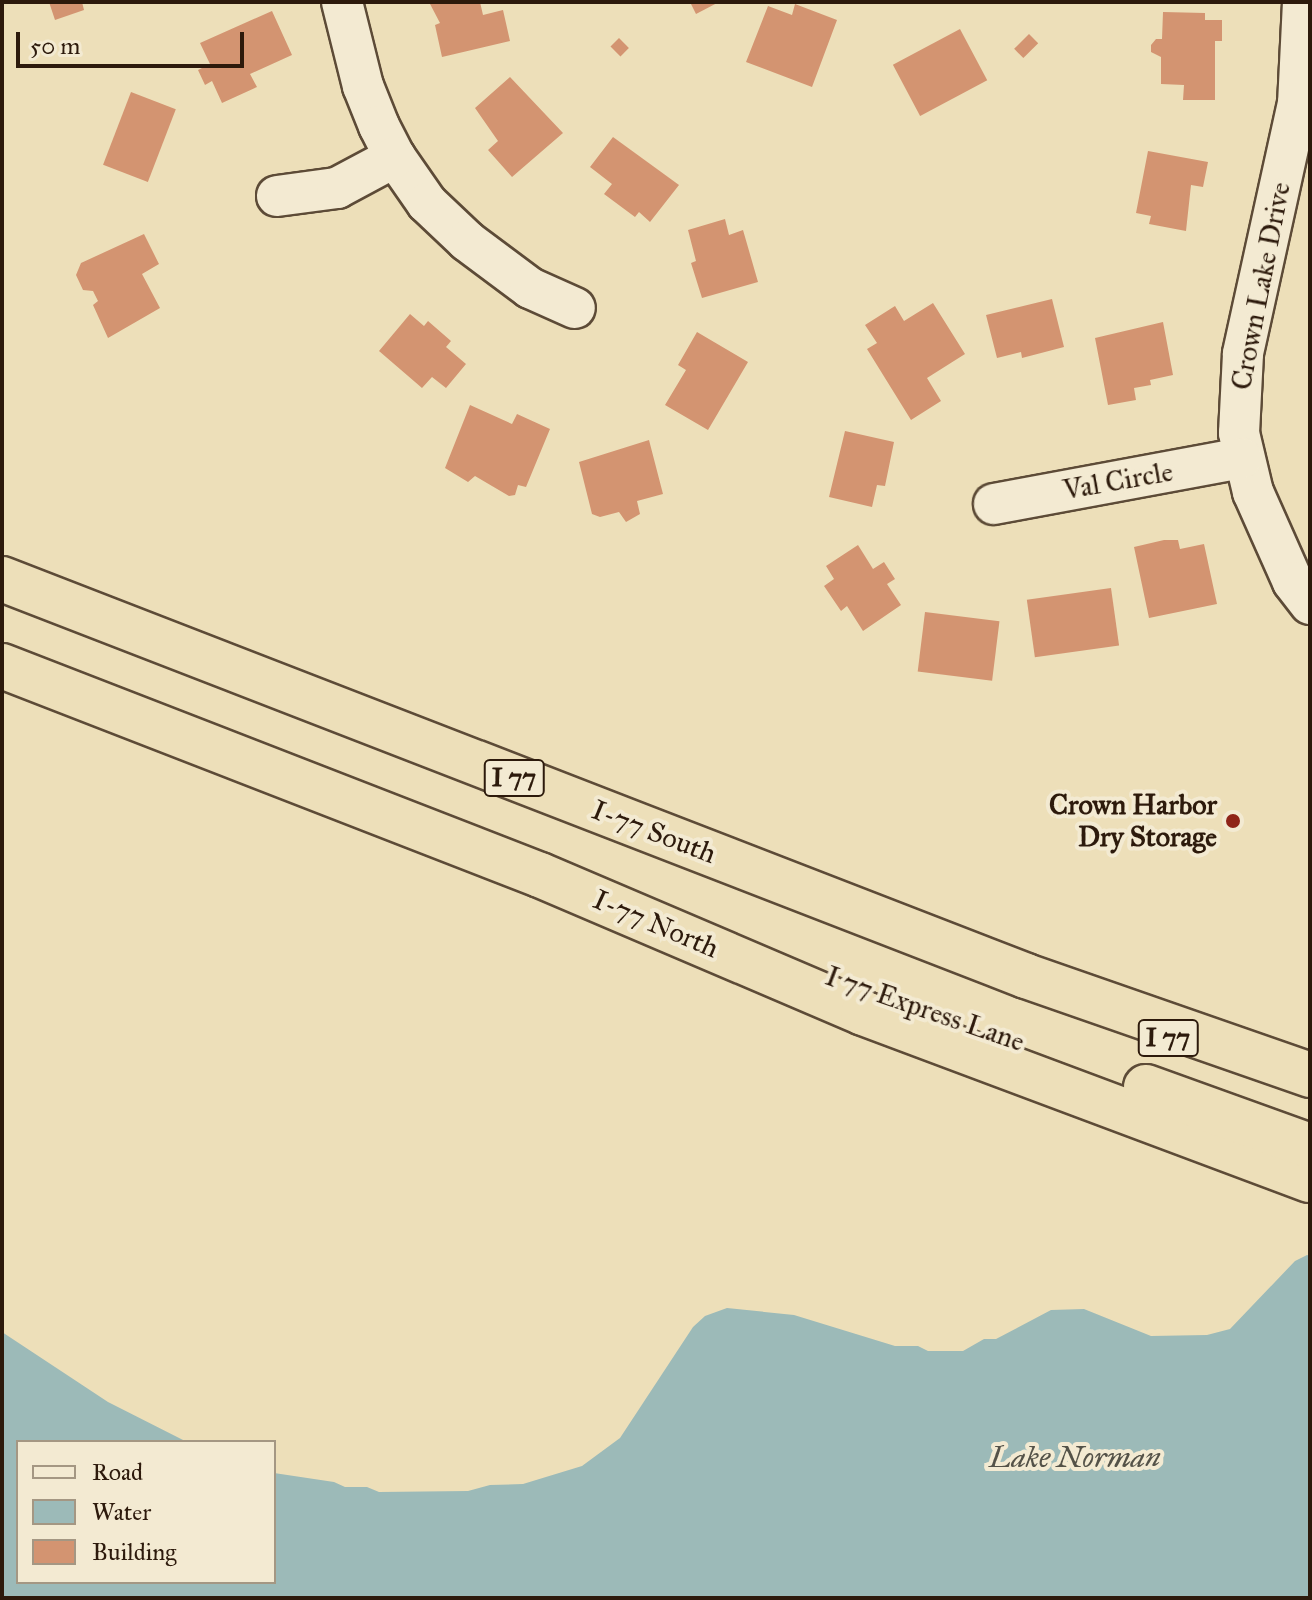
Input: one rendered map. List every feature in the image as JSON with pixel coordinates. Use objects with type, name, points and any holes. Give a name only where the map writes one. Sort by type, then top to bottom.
[{"type":"highway","name":"I-77 South","points":[[2,579],[1026,976],[1310,1075]]},
{"type":"highway","name":"I-77 North","points":[[2,666],[540,875],[863,1013],[1310,1180]]},
{"type":"highway","name":"I 77 Express Lane","points":[[540,875],[1310,1146]]},
{"type":"highway","name":"I 77","points":[[1026,976],[1310,1100]]},
{"type":"street","points":[[342,2],[363,86],[395,157],[427,203],[467,241],[530,288],[575,308]]},
{"type":"street","name":"Crown Lake Drive","points":[[1303,2],[1298,103],[1243,354],[1239,403],[1242,458],[1253,492],[1293,582],[1310,604]]},
{"type":"street","points":[[277,196],[337,188],[395,157]]},
{"type":"street","name":"Val Circle","points":[[994,504],[1242,458]]},
{"type":"water","name":"Lake Norman","points":[[1310,1256],[1310,1598],[2,1598],[2,1332],[108,1402],[183,1440],[16,1440],[16,1584],[276,1584],[276,1473],[334,1482],[345,1487],[367,1487],[379,1492],[468,1491],[490,1485],[523,1484],[582,1466],[620,1438],[693,1327],[705,1316],[727,1308],[794,1315],[895,1346],[918,1346],[928,1351],[963,1351],[984,1339],[996,1339],[1051,1310],[1084,1309],[1151,1336],[1207,1335],[1230,1329],[1295,1261]]},
{"type":"building","points":[[49,2],[82,2],[84,10],[55,20]]},
{"type":"building","points":[[429,2],[480,2],[483,15],[503,10],[510,41],[442,57],[435,25],[440,23]]},
{"type":"building","points":[[690,2],[719,2],[696,14]]},
{"type":"building","points":[[795,4],[837,20],[812,87],[746,62],[768,6],[792,15]]},
{"type":"building","points":[[272,11],[292,55],[250,74],[257,87],[222,103],[212,81],[205,85],[198,70],[210,64],[200,43]]},
{"type":"building","points":[[1163,12],[1205,13],[1205,20],[1222,20],[1222,41],[1215,41],[1215,100],[1183,100],[1184,85],[1161,84],[1161,57],[1151,52],[1151,45],[1156,39],[1162,39]]},
{"type":"building","points":[[960,29],[987,80],[920,116],[893,65]]},
{"type":"building","points":[[1029,34],[1038,43],[1023,58],[1014,49]]},
{"type":"building","points":[[619,38],[629,48],[620,56],[611,46]]},
{"type":"building","points":[[510,77],[563,133],[512,177],[488,150],[498,141],[475,108]]},
{"type":"building","points":[[131,92],[176,109],[148,182],[103,165]]},
{"type":"building","points":[[613,137],[679,185],[650,222],[639,212],[635,217],[604,194],[612,184],[590,167]]},
{"type":"building","points":[[1148,151],[1208,162],[1203,187],[1191,185],[1186,231],[1149,224],[1151,216],[1136,213]]},
{"type":"building","points":[[725,219],[729,235],[743,230],[758,282],[702,298],[691,263],[696,261],[688,230]]},
{"type":"building","points":[[144,234],[159,264],[142,274],[160,308],[108,338],[93,305],[98,301],[93,291],[83,290],[76,275],[81,263]]},
{"type":"building","points":[[1052,299],[1064,347],[1022,358],[1021,352],[997,358],[986,315]]},
{"type":"building","points":[[933,303],[965,354],[927,378],[941,401],[911,420],[867,349],[877,343],[865,325],[895,306],[904,321]]},
{"type":"building","points":[[410,314],[424,326],[428,321],[451,341],[446,347],[466,364],[446,388],[432,377],[422,388],[379,351]]},
{"type":"building","points":[[1163,322],[1173,375],[1150,380],[1151,385],[1134,388],[1136,400],[1108,405],[1095,338]]},
{"type":"building","points":[[697,332],[748,362],[708,430],[665,405],[686,370],[678,365]]},
{"type":"building","points":[[470,405],[512,424],[517,414],[550,429],[526,487],[518,485],[515,495],[509,496],[475,476],[468,482],[445,468]]},
{"type":"building","points":[[845,431],[894,442],[885,486],[877,485],[872,507],[829,497]]},
{"type":"building","points":[[649,440],[663,494],[637,501],[640,514],[626,522],[619,512],[600,517],[592,514],[579,462]]},
{"type":"building","points":[[1178,540],[1180,549],[1204,544],[1217,604],[1149,618],[1134,547]]},
{"type":"building","points":[[858,545],[873,569],[884,562],[895,579],[887,584],[901,605],[863,631],[847,606],[841,611],[824,586],[834,579],[826,566]]},
{"type":"building","points":[[1111,588],[1119,645],[1035,657],[1027,600]]},
{"type":"building","points":[[925,612],[999,621],[992,681],[918,672]]},
{"type":"place","name":"Crown Harbor Dry Storage","points":[[1233,821]]}]
